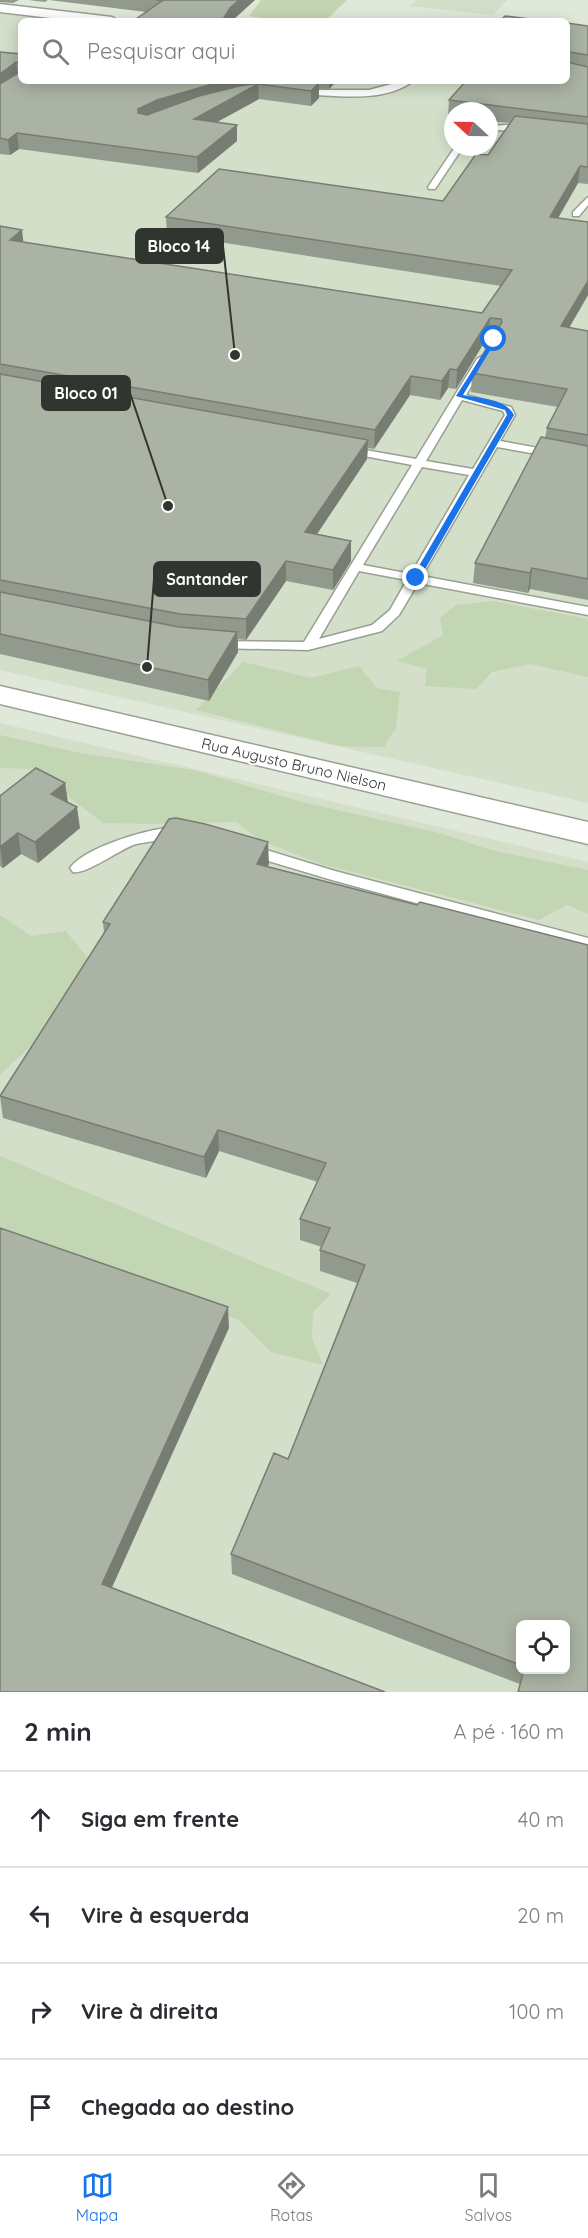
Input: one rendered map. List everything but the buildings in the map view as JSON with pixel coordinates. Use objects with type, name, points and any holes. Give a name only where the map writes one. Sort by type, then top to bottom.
[{"type":"main road","name":"Rua Augusto Bruno Nielson","points":[[0,695],[588,833]]},
{"type":"street","points":[[0,8],[85,18]]},
{"type":"lane","points":[[291,92],[356,93],[399,84]]},
{"type":"lane","points":[[498,128],[542,131]]},
{"type":"lane","points":[[432,188],[453,156]]},
{"type":"lane","points":[[576,214],[588,200]]},
{"type":"lane","points":[[308,646],[488,349]]},
{"type":"lane","points":[[201,643],[232,646],[308,646],[377,628],[395,612],[510,415],[507,409],[497,404],[459,396]]},
{"type":"lane","points":[[494,443],[588,460]]},
{"type":"lane","points":[[338,448],[475,473]]},
{"type":"lane","points":[[356,567],[588,611]]},
{"type":"lane","points":[[78,868],[110,848],[156,834],[177,832],[198,836]]},
{"type":"lane","points":[[231,845],[332,875],[588,944]]},
{"type":"shaded area","points":[[261,0],[347,0],[328,18],[249,16]]},
{"type":"shaded area","points":[[416,0],[507,0],[493,15],[410,6]]},
{"type":"shaded area","points":[[0,13],[46,18],[18,18],[18,84],[570,84],[570,81],[588,81],[588,803],[0,670]]},
{"type":"shaded area","points":[[493,601],[588,619],[588,677],[530,664],[492,672],[476,689],[425,686],[427,669],[397,661],[443,635],[440,618],[456,605]]},
{"type":"shaded area","points":[[243,662],[311,678],[359,666],[377,688],[400,692],[396,728],[384,747],[340,746],[196,710]]},
{"type":"shaded area","points":[[0,723],[588,862],[588,1692],[0,1692]]},
{"type":"shaded area","points":[[0,735],[80,753],[193,770],[302,802],[439,833],[491,850],[588,870],[588,914],[567,905],[539,920],[321,864],[259,840],[237,822],[103,823],[57,788],[37,769],[0,768]]},
{"type":"shaded area","points":[[0,915],[31,936],[66,931],[94,966],[62,1016],[0,1075]]},
{"type":"shaded area","points":[[0,1156],[331,1294],[313,1312],[312,1338],[323,1365],[271,1352],[239,1320],[0,1233]]},
{"type":"place","name":"Bloco 14","points":[[235,355]]},
{"type":"place","name":"Bloco 01","points":[[168,506]]},
{"type":"place","name":"Santander","points":[[147,667]]},
{"type":"route","points":[[416,578],[510,415],[507,409],[497,404],[459,396],[494,339]]}]
